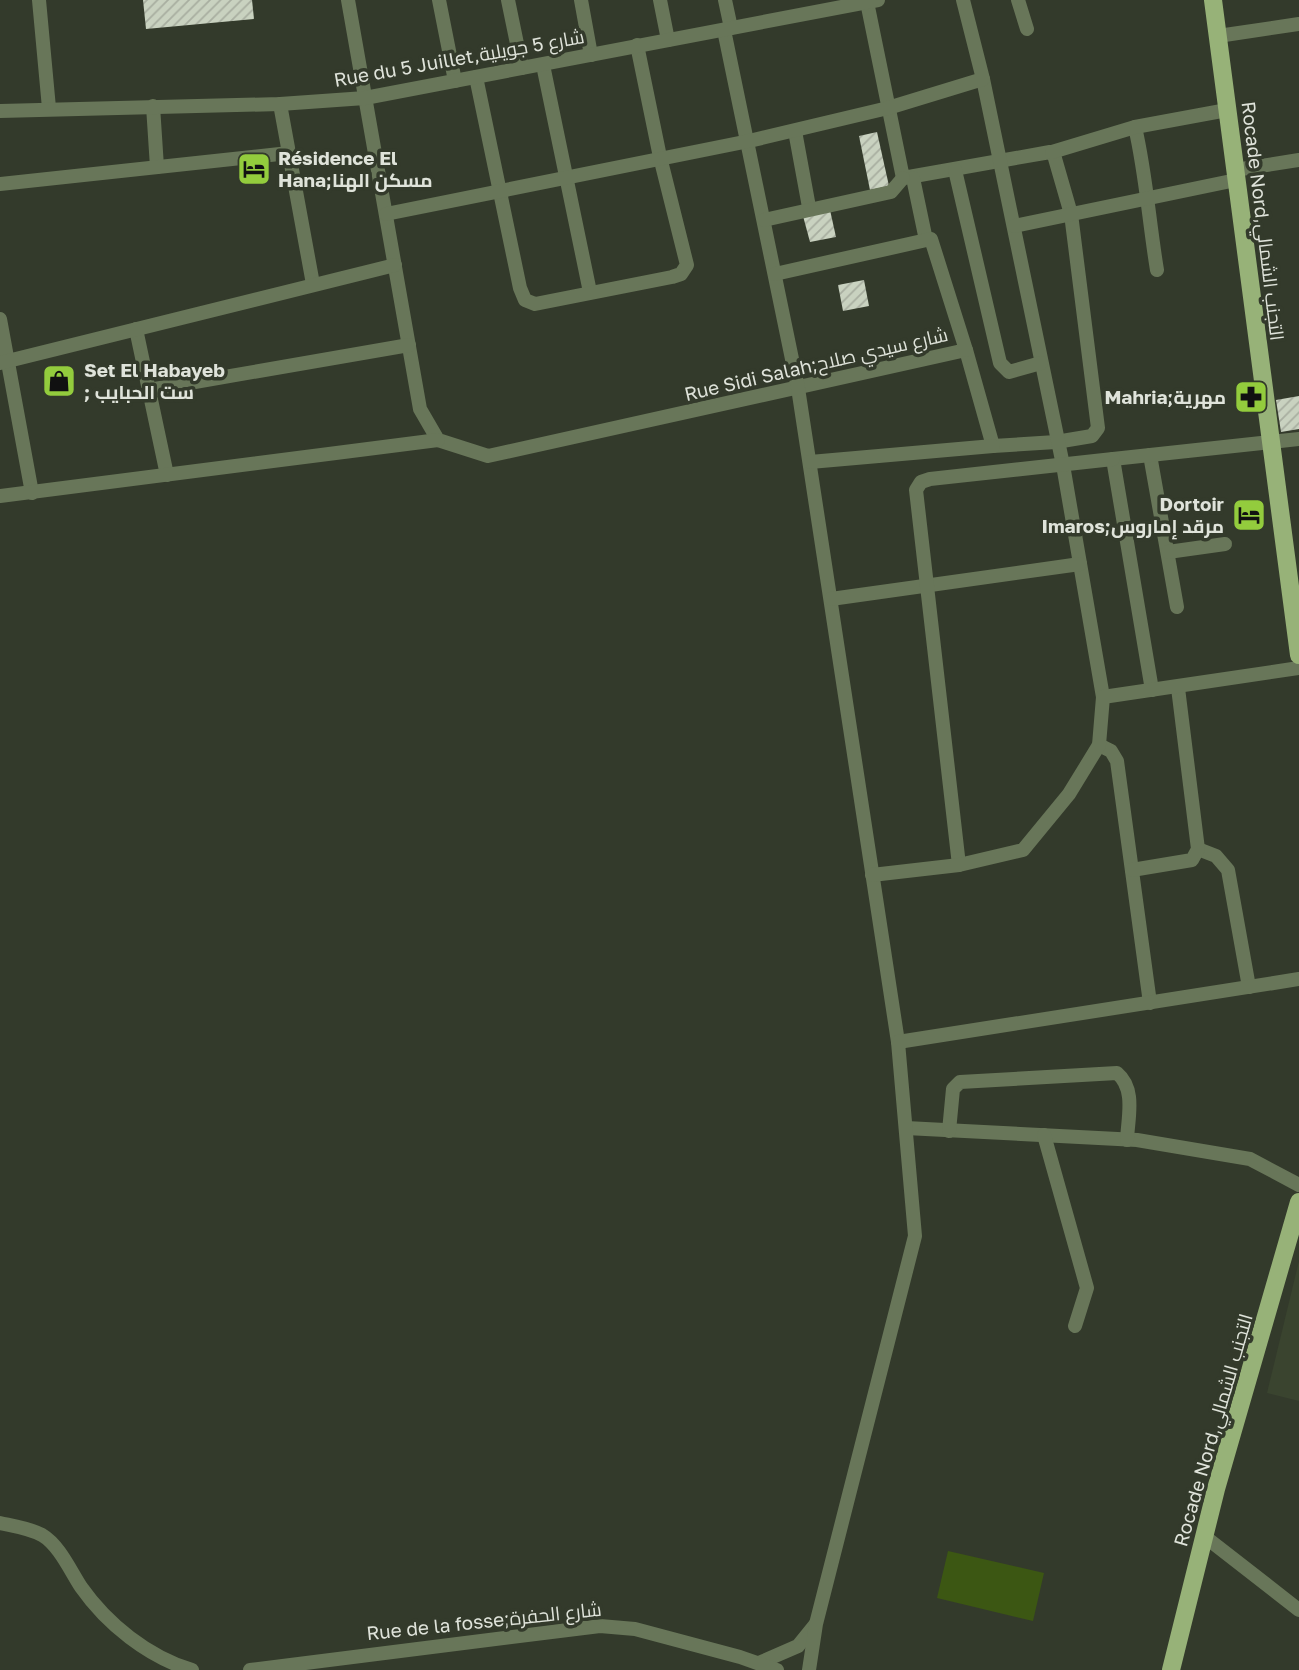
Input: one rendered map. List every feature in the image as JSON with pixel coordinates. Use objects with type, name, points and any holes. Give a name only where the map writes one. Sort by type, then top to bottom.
[{"type":"main road","name":"Rocade Nord,التجنب الشمالي","points":[[1213,0],[1299,655]]},
{"type":"main road","name":"Rocade Nord,التجنب الشمالي","points":[[1171,1670],[1204,1536],[1299,1202]]},
{"type":"street","points":[[39,0],[49,108]]},
{"type":"street","points":[[0,496],[438,440],[420,409],[348,0]]},
{"type":"street","points":[[439,0],[455,81]]},
{"type":"street","points":[[508,0],[522,68]]},
{"type":"street","points":[[581,0],[591,55]]},
{"type":"street","points":[[660,0],[668,40]]},
{"type":"street","points":[[725,0],[728,29],[810,462],[898,1042],[915,1236],[816,1624],[809,1670]]},
{"type":"street","points":[[872,875],[959,865],[1023,850],[1069,794],[1099,746],[1103,697],[1063,465],[1056,442],[1002,161],[963,0]]},
{"type":"street","points":[[1018,0],[1027,29]]},
{"type":"street","points":[[873,1],[888,108],[926,240]]},
{"type":"street","name":"Rue du 5 Juillet,شارع 5 جويلية","points":[[0,111],[280,104],[365,98],[728,29],[805,7],[873,1]]},
{"type":"street","points":[[1217,36],[1299,24]]},
{"type":"street","points":[[476,77],[520,288],[526,300],[535,304],[672,277],[681,274],[687,265],[660,157],[637,45]]},
{"type":"street","points":[[543,65],[590,292]]},
{"type":"street","points":[[386,214],[795,131],[888,108],[983,79]]},
{"type":"street","points":[[280,104],[313,284]]},
{"type":"street","points":[[153,106],[157,167]]},
{"type":"street","points":[[764,220],[809,207],[891,192],[908,178],[1052,152],[1135,127],[1227,110]]},
{"type":"street","points":[[1135,127],[1145,172],[1145,199],[1157,270]]},
{"type":"street","points":[[795,131],[809,207]]},
{"type":"street","points":[[810,462],[1056,442],[1092,436],[1097,428],[1071,214],[1052,152]]},
{"type":"street","points":[[0,184],[289,153]]},
{"type":"street","points":[[1014,226],[1145,199],[1299,160]]},
{"type":"street","points":[[954,170],[1000,363],[1009,372],[1041,363]]},
{"type":"street","points":[[775,274],[926,240],[934,242],[966,350]]},
{"type":"street","points":[[4,362],[395,265]]},
{"type":"street","points":[[0,319],[4,362],[32,493]]},
{"type":"street","points":[[136,329],[167,475]]},
{"type":"street","points":[[149,390],[409,345]]},
{"type":"street","name":"Rue Sidi Salah;شارع سيدي صلاح","points":[[438,440],[488,456],[966,350],[993,446]]},
{"type":"street","points":[[959,865],[916,490],[921,482],[1299,439]]},
{"type":"street","points":[[1150,455],[1177,607]]},
{"type":"street","points":[[1113,459],[1152,690]]},
{"type":"street","points":[[1168,552],[1224,544]]},
{"type":"street","points":[[831,599],[1080,564]]},
{"type":"street","points":[[1103,697],[1299,668]]},
{"type":"street","points":[[1132,870],[1181,864],[1192,860],[1198,849],[1178,688]]},
{"type":"street","points":[[1099,746],[1111,751],[1117,761],[1150,1003]]},
{"type":"street","points":[[1198,849],[1216,856],[1228,870],[1250,987]]},
{"type":"street","points":[[898,1042],[1299,979]]},
{"type":"street","points":[[949,1130],[953,1089],[960,1082],[1116,1073],[1124,1079],[1130,1091],[1127,1140]]},
{"type":"street","points":[[906,1128],[1127,1140],[1250,1159],[1299,1185]]},
{"type":"street","points":[[1044,1136],[1087,1288],[1074,1326]]},
{"type":"street","points":[[0,1523],[30,1530],[48,1540],[92,1602],[111,1622],[155,1654],[192,1670]]},
{"type":"street","points":[[1204,1536],[1299,1610]]},
{"type":"street","points":[[759,1663],[798,1646],[816,1624]]},
{"type":"street","name":"Rue de la fosse;شارع الحفرة","points":[[250,1670],[600,1626],[635,1629],[777,1670]]},
{"type":"shaded area","points":[[1299,1261],[1299,1401],[1267,1393]]},
{"type":"green space","points":[[948,1551],[1044,1573],[1033,1621],[937,1598]]},
{"type":"building","points":[[143,0],[252,0],[254,19],[146,29]]},
{"type":"building","points":[[877,132],[889,186],[870,190],[859,136]]},
{"type":"building","points":[[830,210],[836,237],[810,242],[803,216]]},
{"type":"building","points":[[864,280],[869,306],[843,311],[838,285]]},
{"type":"building","points":[[1299,396],[1299,429],[1281,432],[1276,400]]},
{"type":"place","name":"Résidence El Hana;مسكن الهنا","points":[[254,169]]},
{"type":"place","name":"Set El Habayeb ; ست الحبايب","points":[[59,381]]},
{"type":"place","name":"Mahria;مهرية","points":[[1251,397]]},
{"type":"place","name":"Dortoir Imaros;مرقد إماروس","points":[[1249,515]]}]
